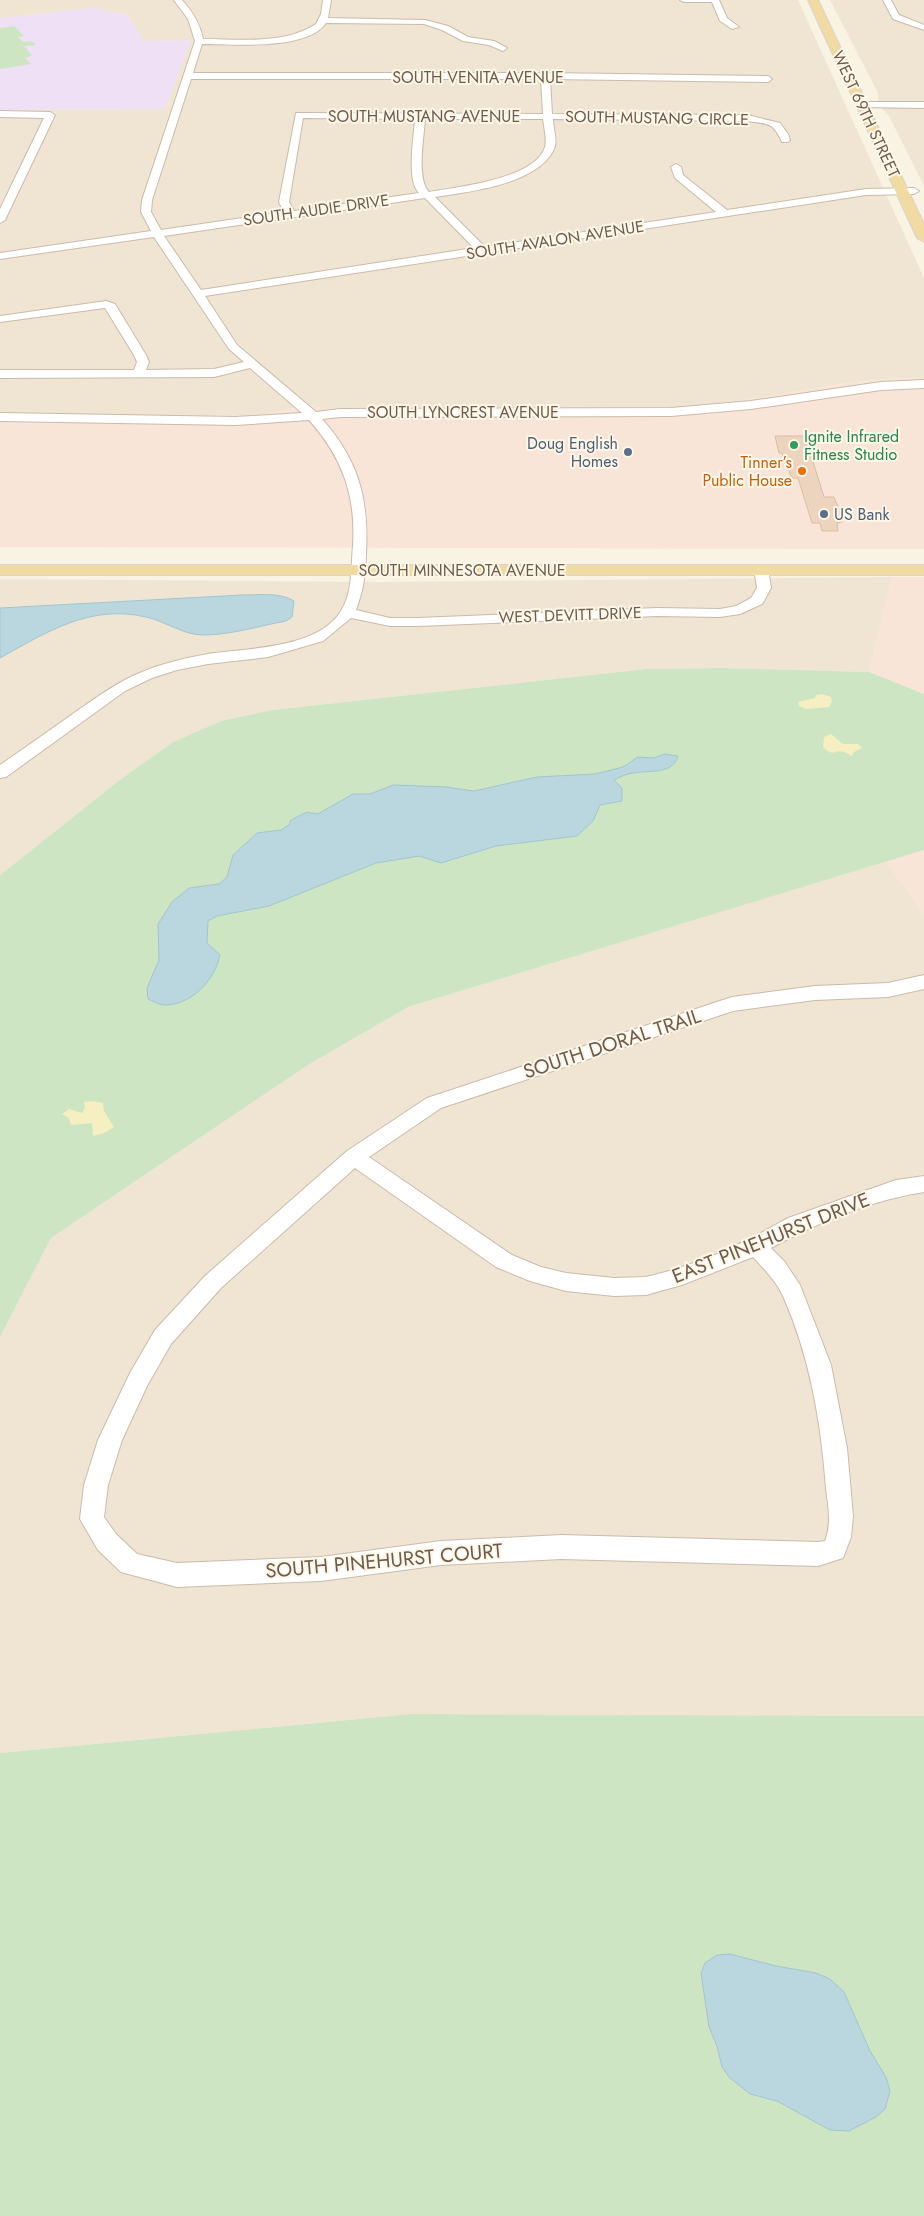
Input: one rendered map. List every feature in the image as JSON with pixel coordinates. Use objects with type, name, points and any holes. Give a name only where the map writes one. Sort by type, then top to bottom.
[{"type":"main road","name":"WEST 69TH STREET","points":[[813,0],[908,190],[922,231]]},
{"type":"main road","name":"WEST 69TH STREET","points":[[822,0],[867,105]]},
{"type":"main road","name":"WEST 69TH STREET","points":[[908,190],[924,212]]},
{"type":"main road","name":"SOUTH MINNESOTA AVENUE","points":[[0,554],[761,569],[924,570]]},
{"type":"main road","name":"SOUTH MINNESOTA AVENUE","points":[[0,570],[359,562],[924,554]]},
{"type":"street","points":[[179,0],[184,0]]},
{"type":"street","points":[[0,773],[120,688],[147,675],[173,666],[208,659],[268,652],[318,638],[335,626],[348,613],[357,589],[359,562],[358,498],[347,466],[331,438],[312,415],[233,347],[157,233],[146,212],[146,200],[199,41],[197,26],[179,0]]},
{"type":"street","points":[[199,41],[260,41],[284,38],[318,27],[323,20],[327,0]]},
{"type":"street","points":[[684,0],[715,0],[723,19],[735,27]]},
{"type":"street","points":[[887,0],[896,17],[924,29]]},
{"type":"street","points":[[323,20],[425,22],[445,28],[466,39],[491,43],[503,48]]},
{"type":"street","points":[[911,36],[924,29]]},
{"type":"street","name":"SOUTH VENITA AVENUE","points":[[187,76],[545,76],[768,79]]},
{"type":"street","name":"SOUTH AUDIE DRIVE","points":[[0,256],[290,213],[427,195],[496,182],[532,167],[546,157],[550,146],[545,76]]},
{"type":"street","points":[[867,105],[924,105]]},
{"type":"street","points":[[0,114],[50,115],[0,220]]},
{"type":"street","name":"SOUTH MUSTANG AVENUE","points":[[290,213],[284,202],[300,116],[548,116]]},
{"type":"street","name":"SOUTH MUSTANG CIRCLE","points":[[548,116],[747,118],[780,126],[785,132],[785,140]]},
{"type":"street","points":[[420,117],[418,182],[420,188],[482,251]]},
{"type":"street","points":[[676,167],[678,176],[725,214]]},
{"type":"street","name":"SOUTH AVALON AVENUE","points":[[197,294],[866,192],[908,190]]},
{"type":"street","points":[[0,319],[106,304],[111,306],[140,355],[143,362],[139,374]]},
{"type":"street","points":[[0,374],[214,373],[252,364]]},
{"type":"street","name":"SOUTH LYNCREST AVENUE","points":[[0,417],[182,418],[236,421],[268,420],[312,415],[428,412],[670,412],[751,405],[881,386],[924,384]]},
{"type":"street","name":"WEST DEVITT DRIVE","points":[[348,613],[390,622],[657,612],[720,613],[740,610],[757,601],[764,588],[761,569]]},
{"type":"street","name":"SOUTH DORAL TRAIL","points":[[354,1157],[434,1103],[732,1004],[815,993],[888,990],[924,982]]},
{"type":"street","name":"SOUTH DORAL TRAIL","points":[[888,990],[924,998]]},
{"type":"street","name":"SOUTH PINEHURST COURT","points":[[354,1157],[213,1282],[163,1337],[138,1380],[110,1440],[96,1486],[92,1519],[107,1542],[130,1564],[177,1575],[321,1569],[441,1553],[551,1548],[818,1554],[834,1550],[839,1537],[841,1516],[835,1448],[820,1365],[792,1290],[776,1267],[756,1246]]},
{"type":"street","name":"EAST PINEHURST DRIVE","points":[[354,1157],[504,1261],[566,1282],[614,1287],[646,1286],[674,1279],[708,1267],[756,1246],[796,1224],[896,1188],[924,1184]]},
{"type":"shaded area","points":[[0,0],[798,0],[924,278],[924,378],[848,383],[686,407],[321,408],[311,405],[252,416],[0,414],[0,110],[165,109],[190,40],[143,41],[128,15],[93,8],[0,18]]},
{"type":"shaded area","points":[[830,0],[924,0],[924,186],[889,116],[883,110],[878,100],[878,93]]},
{"type":"shaded area","points":[[93,8],[128,15],[143,41],[191,40],[165,109],[0,110],[0,18]]},
{"type":"shaded area","points":[[924,378],[924,549],[0,547],[0,414],[252,416],[311,405],[321,408],[686,407],[848,383]]},
{"type":"shaded area","points":[[892,577],[869,672],[721,668],[646,669],[272,710],[221,721],[173,742],[121,779],[0,875],[0,579],[380,582]]},
{"type":"shaded area","points":[[892,577],[924,577],[924,694],[869,672]]},
{"type":"shaded area","points":[[924,850],[924,915],[886,861]]},
{"type":"shaded area","points":[[886,861],[924,915],[924,1716],[411,1714],[0,1753],[0,1337],[51,1238],[308,1065],[408,1007]]},
{"type":"green space","points":[[14,26],[24,36],[18,37],[23,42],[32,41],[36,45],[24,46],[32,56],[25,58],[31,64],[0,69],[0,28]]},
{"type":"green space","points":[[721,668],[869,672],[924,694],[924,850],[408,1007],[308,1065],[51,1238],[0,1337],[0,875],[121,779],[173,742],[221,721],[272,710],[646,669]]},
{"type":"green space","points":[[411,1714],[924,1716],[924,2216],[0,2216],[0,1753]]},
{"type":"sand","points":[[822,694],[831,697],[832,702],[829,707],[806,709],[799,706],[798,702],[815,698],[816,695]]},
{"type":"sand","points":[[831,734],[843,744],[858,744],[862,748],[854,752],[852,756],[841,751],[832,753],[823,747],[824,737]]},
{"type":"sand","points":[[84,1102],[103,1103],[104,1111],[114,1127],[104,1133],[93,1136],[92,1123],[71,1125],[69,1118],[62,1114],[69,1109],[82,1113],[85,1108]]},
{"type":"water","points":[[269,595],[288,598],[294,601],[292,617],[286,621],[245,630],[203,635],[188,633],[146,617],[106,614],[88,617],[52,630],[0,658],[0,608]]},
{"type":"water","points":[[664,754],[678,756],[675,762],[666,769],[630,773],[614,780],[622,788],[622,801],[600,805],[593,821],[577,836],[496,846],[441,863],[419,856],[376,863],[269,906],[217,916],[208,921],[207,943],[220,955],[213,974],[207,982],[192,996],[173,1004],[163,1005],[148,999],[147,988],[159,960],[158,924],[172,902],[189,888],[219,884],[227,877],[233,855],[257,833],[281,830],[289,825],[291,820],[307,812],[318,814],[353,794],[370,794],[393,785],[446,787],[474,791],[537,777],[595,774],[623,767],[638,757],[654,758]]},
{"type":"water","points":[[730,1954],[776,1966],[816,1973],[830,1979],[844,1992],[870,2051],[886,2077],[890,2091],[885,2109],[876,2117],[849,2131],[830,2130],[777,2101],[750,2094],[729,2077],[722,2067],[717,2046],[709,2027],[701,1973],[705,1963],[717,1955]]},
{"type":"building","points":[[775,436],[805,436],[824,497],[834,497],[838,507],[842,522],[837,523],[838,531],[822,531],[820,523],[812,523],[798,478],[791,478],[787,463],[784,463],[782,453],[779,453]]},
{"type":"place","name":"Ignite Infrared Fitness Studio","points":[[794,445]]},
{"type":"place","name":"Doug English Homes","points":[[628,452]]},
{"type":"place","name":"Tinner’s Public House","points":[[802,471]]},
{"type":"place","name":"US Bank","points":[[824,514]]}]
